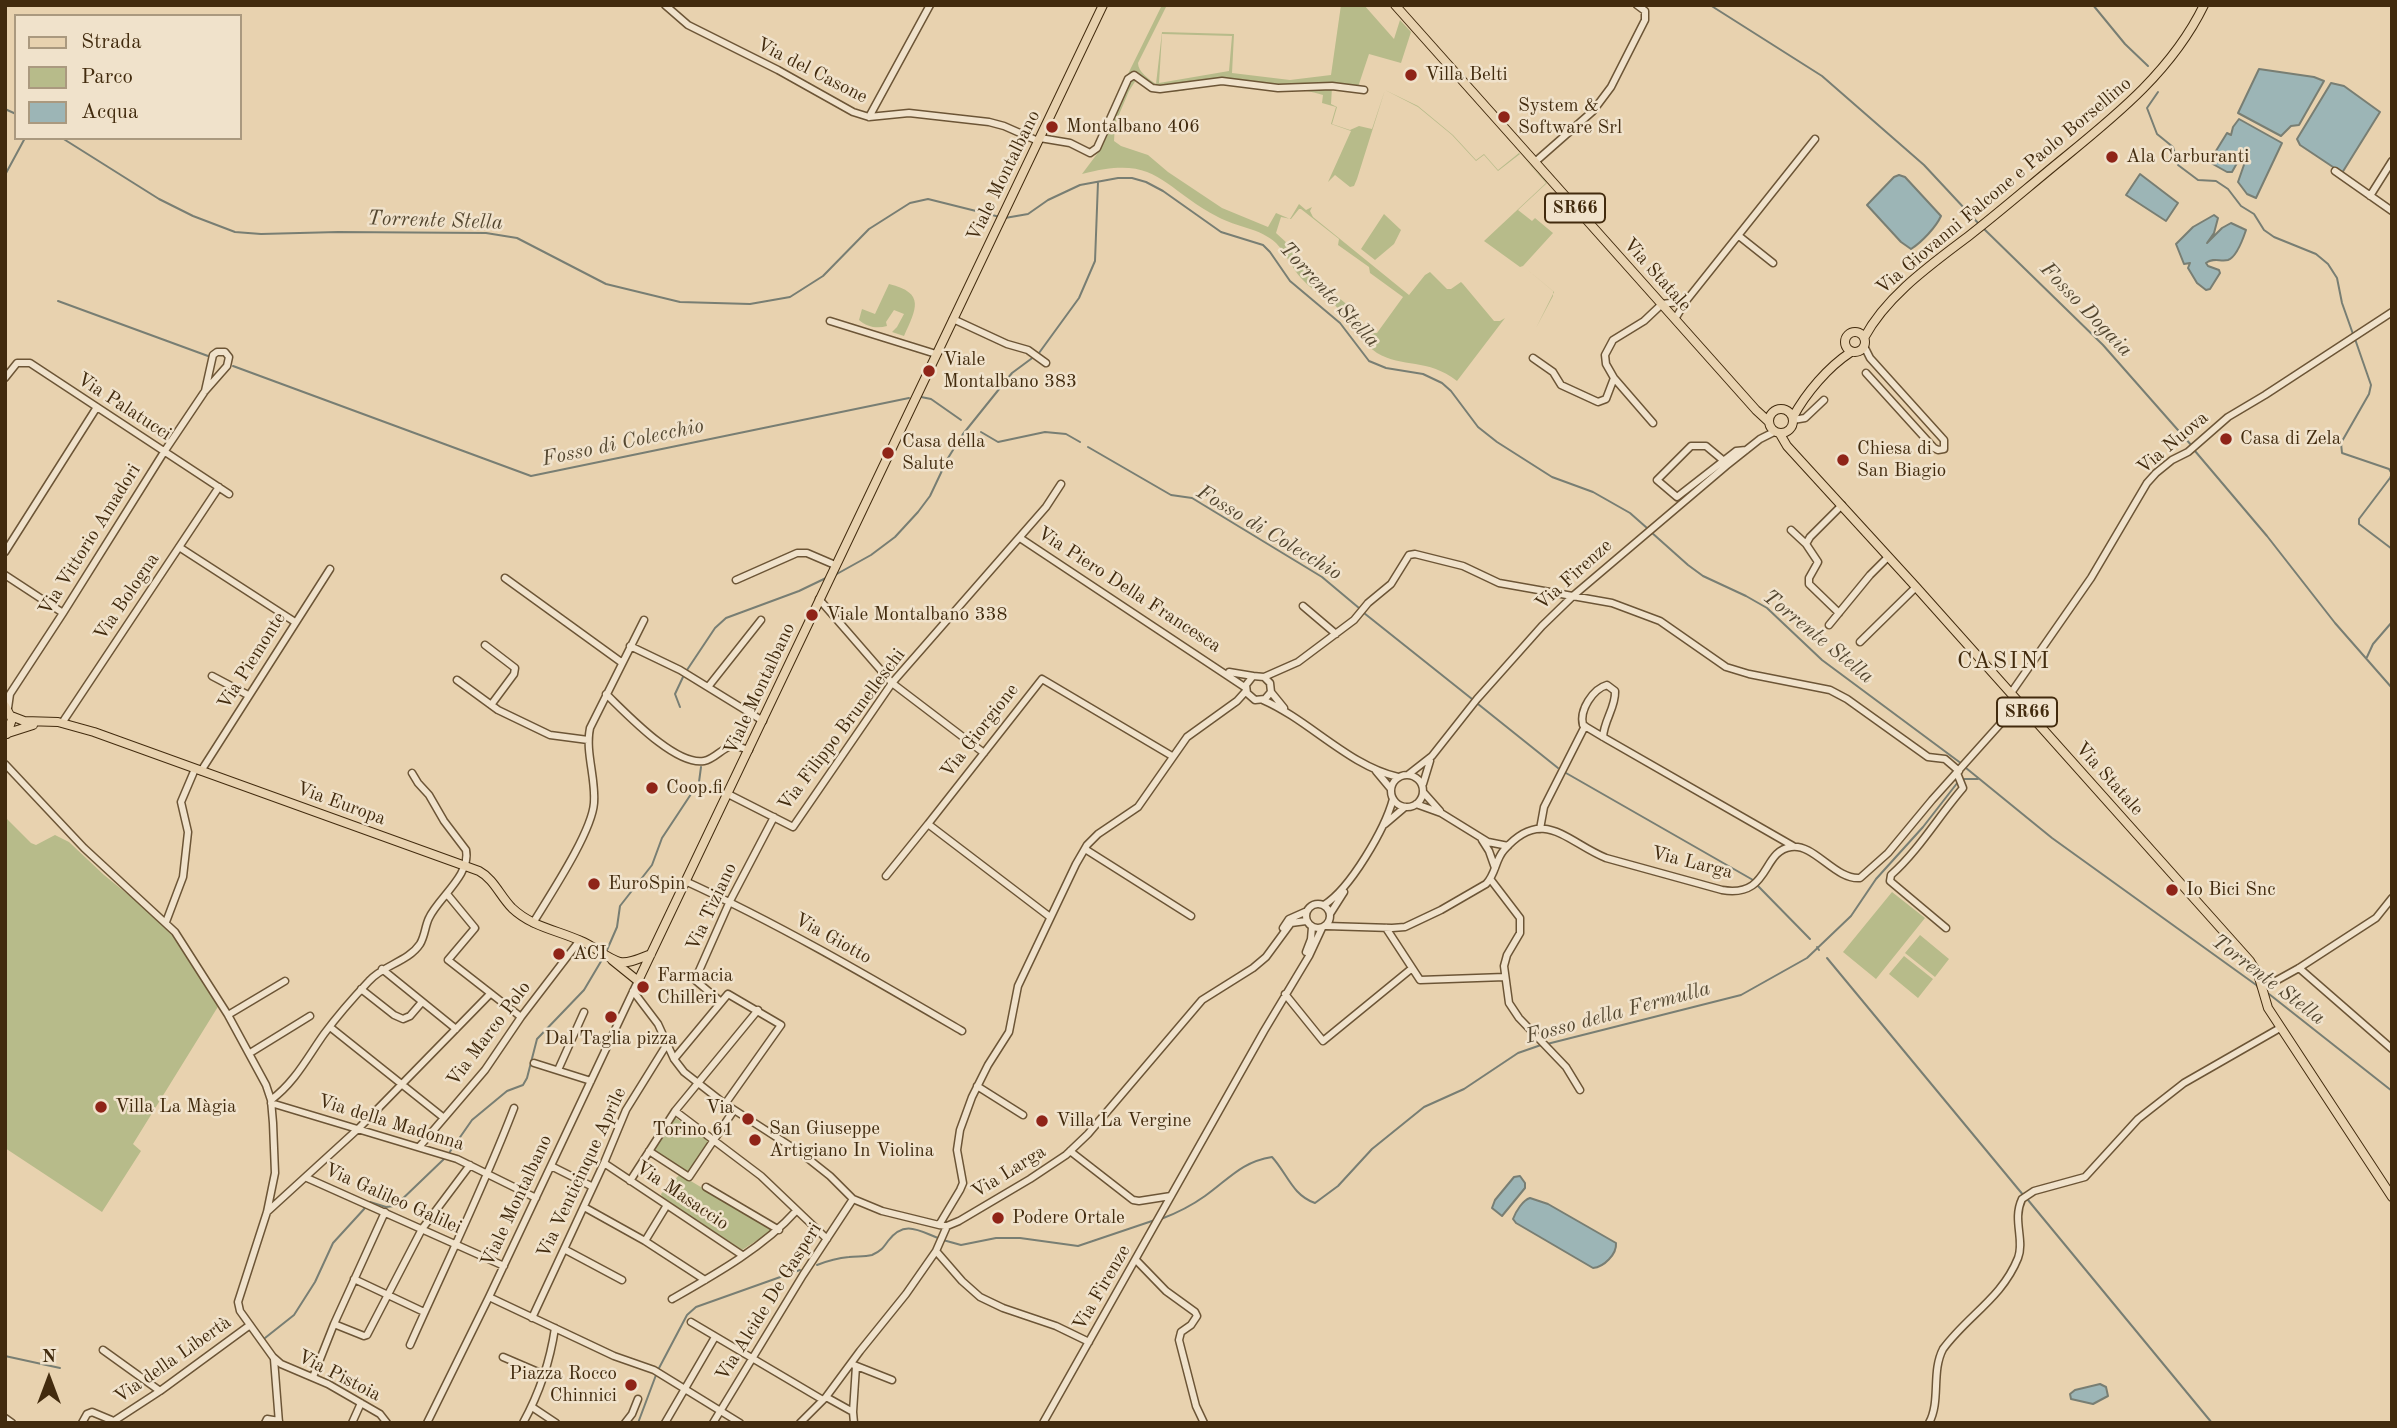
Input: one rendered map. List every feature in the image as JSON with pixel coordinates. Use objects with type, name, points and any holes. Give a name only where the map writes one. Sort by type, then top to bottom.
[{"type":"main road","name":"Viale Montalbano","points":[[638,981],[1103,5]]},
{"type":"main road","name":"Via Statale","points":[[1395,5],[1756,410],[1776,429],[1787,446],[2203,907],[2250,961],[2261,986]]},
{"type":"main road","name":"Via Giovanni Falcone e Paolo Borsellino","points":[[1776,429],[1793,426],[1791,416],[1801,403],[1838,362],[1856,347],[1872,323],[1922,273],[2113,118],[2152,80],[2169,62],[2204,5]]},
{"type":"main road","name":"Via Giovanni Falcone e Paolo Borsellino","points":[[1856,347],[1847,335],[1872,323]]},
{"type":"main road","points":[[1856,332],[1856,347]]},
{"type":"main road","points":[[1756,410],[1773,412],[1780,409],[1791,416]]},
{"type":"main road","points":[[1773,412],[1776,429]]},
{"type":"main road","name":"Via Europa","points":[[8,710],[7,735],[43,722]]},
{"type":"main road","name":"Via Europa","points":[[8,710],[24,721],[62,723],[94,732],[464,865],[487,877],[512,907],[533,923],[580,940],[608,956]]},
{"type":"main road","points":[[621,962],[651,954]]},
{"type":"main road","points":[[608,956],[634,972],[638,981]]},
{"type":"main road","points":[[608,956],[638,981]]},
{"type":"main road","name":"SR66","points":[[2261,986],[2265,1001],[2280,1028],[2392,1197]]},
{"type":"street","name":"Via del Casone","points":[[665,5],[688,25],[778,70],[853,112],[869,117],[909,113],[989,122],[1039,139],[1070,143],[1090,153],[1093,152],[1128,79],[1134,75],[1152,88],[1160,89],[1222,81],[1269,87],[1332,86],[1364,90]]},
{"type":"street","points":[[869,117],[930,5]]},
{"type":"street","points":[[1535,162],[1593,111],[1611,88],[1645,20],[1644,11],[1637,5]]},
{"type":"street","points":[[1673,316],[1682,301],[1739,236],[1815,139]]},
{"type":"street","points":[[2370,196],[2392,161]]},
{"type":"street","points":[[2335,172],[2392,211]]},
{"type":"street","points":[[1739,236],[1773,263]]},
{"type":"street","points":[[1653,423],[1607,369],[1605,360],[1609,345],[1618,336],[1644,321],[1662,304],[1682,301]]},
{"type":"street","name":"Via Nuova","points":[[2011,693],[2091,578],[2147,483],[2228,417],[2266,396],[2392,312]]},
{"type":"street","points":[[953,319],[1036,354],[1046,363]]},
{"type":"street","points":[[830,321],[936,354]]},
{"type":"street","points":[[1856,347],[1870,358],[1944,440],[1944,449],[1934,448],[1866,373]]},
{"type":"street","name":"Via Vittorio Amadori","points":[[8,710],[7,695],[63,613],[164,452],[205,391],[229,363],[225,352],[213,355],[205,391]]},
{"type":"street","points":[[1533,358],[1553,372],[1561,385],[1598,402],[1606,399],[1614,378]]},
{"type":"street","name":"Via Palatucci","points":[[5,378],[15,365],[27,362],[229,494]]},
{"type":"street","points":[[1893,404],[1902,395]]},
{"type":"street","points":[[1791,416],[1805,418],[1824,400]]},
{"type":"street","points":[[5,552],[97,407]]},
{"type":"street","name":"Via Firenze","points":[[1424,793],[1425,771],[1432,756],[1481,693],[1542,626],[1639,538],[1746,450],[1776,429]]},
{"type":"street","points":[[1724,460],[1706,446],[1691,446],[1657,480],[1677,497],[1735,452],[1746,450]]},
{"type":"street","name":"Via Filippo Brunelleschi","points":[[728,794],[793,827],[892,683],[1020,538],[1061,484]]},
{"type":"street","name":"Via Bologna","points":[[62,723],[219,487]]},
{"type":"street","points":[[1806,544],[1842,505]]},
{"type":"street","points":[[1791,530],[1806,544],[1818,562],[1809,578],[1809,584],[1839,613]]},
{"type":"street","name":"Via Piero Della Francesca","points":[[1020,538],[1221,669],[1248,692]]},
{"type":"street","points":[[179,547],[295,622]]},
{"type":"street","points":[[736,580],[797,552],[810,554],[834,567]]},
{"type":"street","points":[[1221,669],[1236,675],[1265,677],[1288,668],[1336,634],[1391,584],[1413,553],[1463,566],[1499,583],[1612,603],[1660,621],[1726,667],[1830,691],[1847,699],[1928,757],[1945,759],[1960,774],[1962,790],[1949,803],[1924,839],[1891,875],[1890,881],[1946,928]]},
{"type":"street","points":[[1829,625],[1888,557]]},
{"type":"street","name":"Via Piemonte","points":[[166,922],[183,877],[188,832],[181,802],[198,770],[330,569]]},
{"type":"street","points":[[5,575],[63,613]]},
{"type":"street","points":[[505,578],[621,662]]},
{"type":"street","points":[[1860,642],[1916,587]]},
{"type":"street","points":[[819,599],[892,683],[984,753]]},
{"type":"street","points":[[1304,606],[1336,634]]},
{"type":"street","points":[[533,923],[590,822],[595,790],[589,740],[591,724],[644,620]]},
{"type":"street","points":[[708,687],[761,620]]},
{"type":"street","points":[[485,645],[515,668],[514,674],[491,705]]},
{"type":"street","points":[[630,646],[673,666],[763,720]]},
{"type":"street","points":[[1263,700],[1288,668]]},
{"type":"street","points":[[212,676],[248,695]]},
{"type":"street","points":[[1248,692],[1247,682],[1253,676]]},
{"type":"street","points":[[1265,677],[1287,712]]},
{"type":"street","name":"Via Giorgione","points":[[886,876],[1041,679],[1172,756]]},
{"type":"street","points":[[457,680],[491,705],[550,735],[589,740]]},
{"type":"street","points":[[1603,737],[1605,722],[1616,700],[1615,691],[1607,685],[1598,688],[1582,715],[1581,723],[1603,737],[1793,846],[1809,851],[1848,876],[1857,878],[1863,876],[1896,845],[1932,800],[1960,774],[2019,703]]},
{"type":"street","points":[[1248,692],[1287,712],[1372,767],[1398,777],[1391,789],[1393,799],[1405,807]]},
{"type":"street","points":[[939,1225],[963,1182],[957,1150],[960,1130],[977,1086],[1009,1032],[1018,986],[1085,849],[1098,834],[1138,807],[1187,737],[1248,692]]},
{"type":"street","points":[[606,694],[658,742],[689,759],[708,760],[733,745],[749,750]]},
{"type":"street","points":[[1307,911],[1307,920],[1312,927],[1327,922],[1401,928],[1468,895],[1491,880],[1499,857],[1508,846],[1521,836],[1540,829],[1544,807],[1585,726]]},
{"type":"street","name":"Via Firenze","points":[[1398,777],[1409,774],[1432,756]]},
{"type":"street","name":"Via Pistoia","points":[[6,764],[84,848],[166,922],[184,944],[228,1015],[266,1085],[271,1102],[276,1160],[267,1212],[238,1302],[240,1311],[281,1364],[313,1377],[361,1403],[380,1414],[387,1423]]},
{"type":"street","points":[[1372,767],[1391,789]]},
{"type":"street","points":[[271,1102],[292,1081],[330,1027],[376,972],[411,953],[421,943],[428,919],[455,883],[464,865],[466,850],[412,773]]},
{"type":"street","points":[[1409,774],[1417,777],[1423,784]]},
{"type":"street","points":[[1441,813],[1424,793],[1416,804],[1441,813],[1481,838],[1508,846]]},
{"type":"street","name":"Via Firenze","points":[[1043,1423],[1285,994],[1384,825],[1393,799]]},
{"type":"street","name":"Via Firenze","points":[[1384,825],[1405,807],[1416,804]]},
{"type":"street","name":"Via Tiziano","points":[[720,1002],[695,980],[730,901],[774,817]]},
{"type":"street","points":[[928,824],[1050,917]]},
{"type":"street","name":"Via Larga","points":[[1540,829],[1560,831],[1606,858],[1730,891],[1752,886],[1766,872],[1774,855],[1793,846]]},
{"type":"street","points":[[1481,838],[1495,869]]},
{"type":"street","points":[[1085,849],[1191,916]]},
{"type":"street","name":"Via Firenze","points":[[1307,911],[1315,904],[1324,905],[1338,894],[1354,874]]},
{"type":"street","points":[[1491,880],[1520,918],[1520,933],[1504,966],[1507,992],[1513,1010],[1566,1067],[1580,1090]]},
{"type":"street","name":"Via Giotto","points":[[685,881],[730,901],[836,958],[962,1031]]},
{"type":"street","points":[[447,894],[475,928],[448,960],[521,1017]]},
{"type":"street","points":[[2261,986],[2299,968],[2376,918],[2392,898]]},
{"type":"street","points":[[1324,905],[1327,922]]},
{"type":"street","name":"Via Larga","points":[[947,1226],[1030,1179],[1070,1151],[1088,1134],[1202,1000],[1253,968],[1272,950],[1287,920],[1307,911]]},
{"type":"street","name":"Via Larga","points":[[1282,933],[1293,921],[1307,920]]},
{"type":"street","name":"Via Firenze","points":[[1291,985],[1310,944],[1312,927]]},
{"type":"street","points":[[1386,928],[1410,969],[1420,980],[1505,976]]},
{"type":"street","name":"Via Marco Polo","points":[[420,1146],[485,1070],[521,1017],[580,940]]},
{"type":"street","points":[[2299,968],[2392,1049]]},
{"type":"street","points":[[382,969],[456,1029]]},
{"type":"street","points":[[1285,994],[1323,1041],[1410,969]]},
{"type":"street","points":[[228,1015],[285,981]]},
{"type":"street","name":"Viale Montalbano","points":[[427,1423],[638,981]]},
{"type":"street","points":[[361,989],[403,1019],[410,1016],[422,1002]]},
{"type":"street","points":[[633,991],[658,1024],[674,1059],[684,1072],[725,1104],[801,1153],[853,1199],[882,1211],[947,1226],[936,1251],[906,1294],[853,1365],[800,1423]]},
{"type":"street","points":[[674,1059],[728,994],[781,1025],[725,1104]]},
{"type":"street","points":[[267,1212],[359,1128],[491,995]]},
{"type":"street","points":[[630,1181],[675,1111],[758,1010]]},
{"type":"street","points":[[558,1070],[584,1012]]},
{"type":"street","points":[[250,1053],[310,1016]]},
{"type":"street","points":[[330,1027],[444,1118]]},
{"type":"street","points":[[1929,1423],[1934,1414],[1937,1362],[1943,1349],[2007,1281],[2020,1254],[2017,1220],[2025,1197],[2085,1177],[2138,1119],[2184,1083],[2280,1028]]},
{"type":"street","name":"Via Venticinque Aprile","points":[[532,1318],[630,1102],[667,1044]]},
{"type":"street","points":[[534,1063],[591,1081]]},
{"type":"street","points":[[977,1086],[1023,1115]]},
{"type":"street","name":"Via della Madonna","points":[[271,1102],[420,1146],[470,1165],[536,1198]]},
{"type":"street","points":[[410,1345],[488,1174],[514,1108]]},
{"type":"street","points":[[649,1151],[689,1177],[734,1110]]},
{"type":"street","points":[[675,1111],[761,1176],[827,1239]]},
{"type":"street","points":[[1070,1151],[1133,1200],[1171,1196]]},
{"type":"street","name":"Via Masaccio","points":[[604,1163],[742,1255]]},
{"type":"street","points":[[334,1324],[367,1335],[422,1229],[470,1165]]},
{"type":"street","points":[[551,1166],[593,1186]]},
{"type":"street","name":"Via Galileo Galilei","points":[[307,1178],[504,1266]]},
{"type":"street","points":[[706,1187],[779,1230]]},
{"type":"street","name":"Via Alcide De Gasperi","points":[[713,1423],[752,1356],[853,1199]]},
{"type":"street","points":[[646,1241],[667,1205]]},
{"type":"street","points":[[584,1206],[646,1241],[705,1280]]},
{"type":"street","points":[[672,1299],[779,1230],[796,1211]]},
{"type":"street","points":[[947,1211],[950,1218],[960,1221]]},
{"type":"street","points":[[313,1377],[385,1212]]},
{"type":"street","points":[[564,1249],[622,1280]]},
{"type":"street","points":[[936,1251],[980,1297],[1056,1326],[1089,1342]]},
{"type":"street","points":[[1136,1260],[1166,1291],[1195,1312],[1196,1316],[1191,1325],[1181,1332],[1179,1340],[1203,1423]]},
{"type":"street","points":[[354,1279],[424,1312]]},
{"type":"street","points":[[489,1297],[666,1377],[740,1423]]},
{"type":"street","points":[[691,1322],[853,1412]]},
{"type":"street","name":"Via della Libertà","points":[[116,1422],[250,1325]]},
{"type":"street","points":[[523,1423],[551,1358],[555,1328]]},
{"type":"street","points":[[665,1423],[715,1337]]},
{"type":"street","points":[[103,1350],[160,1391]]},
{"type":"street","points":[[265,1423],[267,1419],[279,1422],[273,1357]]},
{"type":"street","points":[[503,1357],[545,1375]]},
{"type":"street","points":[[853,1365],[892,1380]]},
{"type":"street","points":[[853,1365],[854,1423]]},
{"type":"street","points":[[625,1423],[638,1399]]},
{"type":"street","points":[[352,1423],[361,1403]]},
{"type":"street","points":[[531,1407],[556,1423]]},
{"type":"street","points":[[82,1423],[87,1414],[92,1412],[116,1422]]},
{"type":"street","points":[[5,1418],[12,1423]]},
{"type":"green space","points":[[1162,5],[1167,5],[1138,63],[1147,78],[1156,84],[1162,32],[1234,34],[1232,73],[1290,80],[1331,75],[1341,5],[1364,5],[1394,39],[1400,20],[1411,32],[1401,63],[1369,54],[1358,87],[1275,87],[1246,81],[1154,87],[1135,73],[1127,76]],"holes":[[[1162,34],[1232,36],[1229,71],[1159,83]]]},
{"type":"green space","points":[[1133,77],[1151,88],[1136,80],[1115,124],[1114,141],[1148,155],[1168,172],[1222,208],[1268,227],[1276,213],[1289,219],[1281,217],[1276,233],[1288,244],[1304,269],[1350,307],[1371,333],[1377,333],[1403,297],[1370,273],[1369,267],[1338,245],[1339,239],[1301,209],[1290,219],[1299,204],[1306,210],[1312,207],[1310,211],[1313,217],[1409,295],[1430,272],[1447,289],[1461,282],[1494,321],[1505,318],[1457,381],[1436,369],[1386,358],[1377,353],[1364,341],[1346,316],[1297,274],[1280,247],[1263,234],[1218,217],[1156,176],[1143,171],[1127,168],[1082,174],[1097,154]]},
{"type":"green space","points":[[1214,83],[1244,84],[1213,85],[1171,92],[1154,89]]},
{"type":"green space","points":[[1250,84],[1332,87],[1331,104],[1337,107],[1332,124],[1350,130],[1359,126],[1372,129],[1385,90],[1354,186],[1350,187],[1335,175],[1328,182],[1351,131],[1331,124],[1336,107],[1322,103],[1323,95],[1313,92]]},
{"type":"green space","points":[[1385,90],[1418,106],[1453,135],[1476,160],[1484,154],[1498,170],[1519,153],[1498,171],[1484,155],[1476,161],[1452,135],[1418,107]]},
{"type":"green space","points":[[1522,156],[1547,183],[1518,210],[1532,221],[1535,218],[1553,233],[1520,267],[1484,241],[1546,183]]},
{"type":"green space","points":[[1384,214],[1401,230],[1394,244],[1375,260],[1361,249]]},
{"type":"green space","points":[[889,284],[909,292],[915,303],[904,336],[892,332],[904,314],[894,310],[886,322],[887,326],[872,327],[859,320],[862,309],[875,314]]},
{"type":"green space","points":[[5,817],[36,845],[55,835],[69,842],[104,875],[162,922],[182,946],[219,1005],[133,1144],[141,1151],[102,1212],[5,1148]]},
{"type":"green space","points":[[1892,892],[1925,918],[1876,979],[1843,952]]},
{"type":"green space","points":[[1920,935],[1949,959],[1935,977],[1905,953]]},
{"type":"green space","points":[[1904,956],[1933,979],[1918,998],[1889,974]]},
{"type":"green space","points":[[674,1117],[711,1142],[688,1175],[652,1151]]},
{"type":"green space","points":[[680,1174],[773,1230],[742,1250],[662,1197],[661,1194]]},
{"type":"water","points":[[2259,69],[2314,77],[2324,81],[2299,125],[2291,126],[2281,136],[2238,113]]},
{"type":"water","points":[[2331,83],[2344,86],[2380,112],[2342,173],[2300,145],[2297,139]]},
{"type":"water","points":[[2239,119],[2282,143],[2256,198],[2247,194],[2238,182],[2245,156],[2241,156],[2232,172],[2211,163],[2227,133],[2231,135]]},
{"type":"water","points":[[2140,174],[2178,203],[2166,221],[2126,195]]},
{"type":"water","points":[[1899,175],[1905,177],[1941,216],[1928,234],[1911,249],[1901,242],[1867,205]]},
{"type":"water","points":[[2214,215],[2218,218],[2214,233],[2207,243],[2231,223],[2246,230],[2231,258],[2206,263],[2220,273],[2210,289],[2206,290],[2197,283],[2188,268],[2190,263],[2184,264],[2176,244],[2193,227]]},
{"type":"water","points":[[1520,1176],[1525,1188],[1502,1216],[1492,1208],[1495,1200],[1514,1177]]},
{"type":"water","points":[[1530,1198],[1548,1204],[1616,1243],[1612,1255],[1593,1268],[1516,1223],[1513,1219],[1516,1213],[1522,1203]]},
{"type":"water","points":[[2100,1384],[2106,1387],[2108,1396],[2093,1404],[2071,1399],[2070,1394],[2075,1390]]},
{"type":"waterway","name":"Fosso Dogaia","points":[[1710,5],[1822,76],[1924,165],[1979,224]]},
{"type":"waterway","points":[[2093,5],[2125,44],[2148,66]]},
{"type":"waterway","points":[[2158,92],[2147,108],[2157,134],[2173,147],[2178,165],[2198,180],[2216,181],[2228,189],[2241,206],[2254,214],[2264,230],[2274,237],[2316,254],[2328,264],[2337,278],[2353,334]]},
{"type":"waterway","name":"Torrente Stella","points":[[5,109],[14,113]]},
{"type":"waterway","points":[[5,175],[24,140]]},
{"type":"waterway","name":"Torrente Stella","points":[[65,140],[159,199],[235,232],[486,233],[517,238],[606,284],[680,302],[750,304],[790,297],[823,276],[869,229],[910,203],[928,199],[1000,217]]},
{"type":"waterway","name":"Torrente Stella","points":[[1005,218],[1028,214],[1048,200],[1080,185],[1118,178],[1146,182],[1221,232],[1263,245],[1290,281],[1340,323],[1369,361],[1386,368],[1423,374],[1442,383],[1478,427],[1497,442],[1552,477],[1593,492],[1630,513],[1647,528]]},
{"type":"waterway","points":[[835,575],[871,555],[895,537],[918,512],[930,496],[963,434],[1012,373],[1039,353],[1079,298],[1095,261],[1098,182]]},
{"type":"waterway","name":"Fosso Dogaia","points":[[1983,228],[2103,345],[2192,446]]},
{"type":"waterway","name":"Fosso di Colecchio","points":[[58,301],[208,356]]},
{"type":"waterway","points":[[2355,339],[2371,385],[2369,394],[2341,443],[2342,453],[2389,469],[2392,474],[2359,519],[2359,524],[2392,549]]},
{"type":"waterway","name":"Fosso di Colecchio","points":[[233,366],[531,476],[909,398]]},
{"type":"waterway","name":"Fosso di Colecchio","points":[[921,397],[931,399],[961,420]]},
{"type":"waterway","name":"Fosso di Colecchio","points":[[981,432],[998,442],[1045,432],[1066,434],[1080,442]]},
{"type":"waterway","name":"Fosso di Colecchio","points":[[1088,447],[1171,495],[1192,498],[1322,577],[1359,608]]},
{"type":"waterway","name":"Fosso Dogaia","points":[[2195,451],[2267,536],[2335,623],[2392,688]]},
{"type":"waterway","name":"Torrente Stella","points":[[1651,532],[1703,576],[1767,608],[1822,660],[1962,764]]},
{"type":"waterway","points":[[687,670],[715,628],[726,618],[826,578]]},
{"type":"waterway","name":"Fosso di Colecchio","points":[[1364,613],[1472,699]]},
{"type":"waterway","points":[[2367,657],[2373,644],[2392,622]]},
{"type":"waterway","points":[[680,707],[675,694],[683,677]]},
{"type":"waterway","name":"Fosso di Colecchio","points":[[1478,704],[1558,768]]},
{"type":"waterway","points":[[607,950],[617,927],[620,906],[652,865],[662,838],[699,782],[701,767]]},
{"type":"waterway","name":"Torrente Stella","points":[[1966,768],[2052,838],[2259,987]]},
{"type":"waterway","name":"Fosso di Colecchio","points":[[1566,773],[1753,880]]},
{"type":"waterway","name":"Fosso della Fermulla","points":[[1963,779],[1978,779]]},
{"type":"waterway","name":"Fosso della Fermulla","points":[[1547,1044],[1741,995],[1807,958],[1851,916],[1876,879],[1923,827],[1958,782]]},
{"type":"waterway","name":"Fosso di Colecchio","points":[[1758,886],[1810,939]]},
{"type":"waterway","points":[[449,1153],[472,1120],[507,1091],[523,1085],[537,1039],[584,990],[603,958]]},
{"type":"waterway","points":[[1827,958],[2024,1196]]},
{"type":"waterway","name":"Torrente Stella","points":[[2269,994],[2392,1091]]},
{"type":"waterway","name":"Fosso della Fermulla","points":[[1161,1219],[1194,1203],[1244,1167],[1272,1157],[1295,1189],[1315,1203],[1338,1186],[1372,1149],[1424,1107],[1464,1089],[1518,1053],[1541,1045]]},
{"type":"waterway","points":[[370,1202],[386,1207],[395,1206],[445,1158]]},
{"type":"waterway","points":[[2028,1200],[2212,1423]]},
{"type":"waterway","points":[[265,1338],[294,1315],[315,1282],[333,1243],[365,1208]]},
{"type":"waterway","name":"Fosso della Fermulla","points":[[943,1240],[961,1245],[996,1238],[1020,1238],[1078,1246],[1155,1220]]},
{"type":"waterway","name":"Fosso della Fermulla","points":[[817,1265],[841,1258],[872,1255],[882,1249],[894,1235],[906,1229],[918,1230],[938,1238]]},
{"type":"waterway","name":"Fosso della Fermulla","points":[[658,1370],[687,1315],[696,1307],[800,1270]]},
{"type":"waterway","points":[[5,1356],[60,1368]]},
{"type":"waterway","name":"Fosso della Fermulla","points":[[638,1423],[656,1375]]},
{"type":"place","name":"Villa Belti","points":[[1411,75]]},
{"type":"place","name":"System & Software Srl","points":[[1504,117]]},
{"type":"place","name":"Montalbano 406","points":[[1052,127]]},
{"type":"place","name":"Ala Carburanti","points":[[2112,157]]},
{"type":"place","name":"Viale Montalbano 383","points":[[929,371]]},
{"type":"place","name":"Casa di Zela","points":[[2226,439]]},
{"type":"place","name":"Casa della Salute","points":[[888,453]]},
{"type":"place","name":"Chiesa di San Biagio","points":[[1843,460]]},
{"type":"place","name":"Viale Montalbano 338","points":[[812,615]]},
{"type":"place","name":"Coop.fi","points":[[652,788]]},
{"type":"place","name":"EuroSpin","points":[[594,884]]},
{"type":"place","name":"Io Bici Snc","points":[[2172,890]]},
{"type":"place","name":"ACI","points":[[559,954]]},
{"type":"place","name":"Farmacia Chilleri","points":[[643,987]]},
{"type":"place","name":"Dal Taglia pizza","points":[[611,1017]]},
{"type":"place","name":"Villa La Màgia","points":[[101,1107]]},
{"type":"place","name":"Via Torino 61","points":[[748,1119]]},
{"type":"place","name":"Villa La Vergine","points":[[1042,1121]]},
{"type":"place","name":"San Giuseppe Artigiano In Violina","points":[[755,1140]]},
{"type":"place","name":"Podere Ortale","points":[[998,1218]]},
{"type":"place","name":"Piazza Rocco Chinnici","points":[[631,1385]]},
{"type":"district","name":"CASINI","points":[[2004,662]]}]
